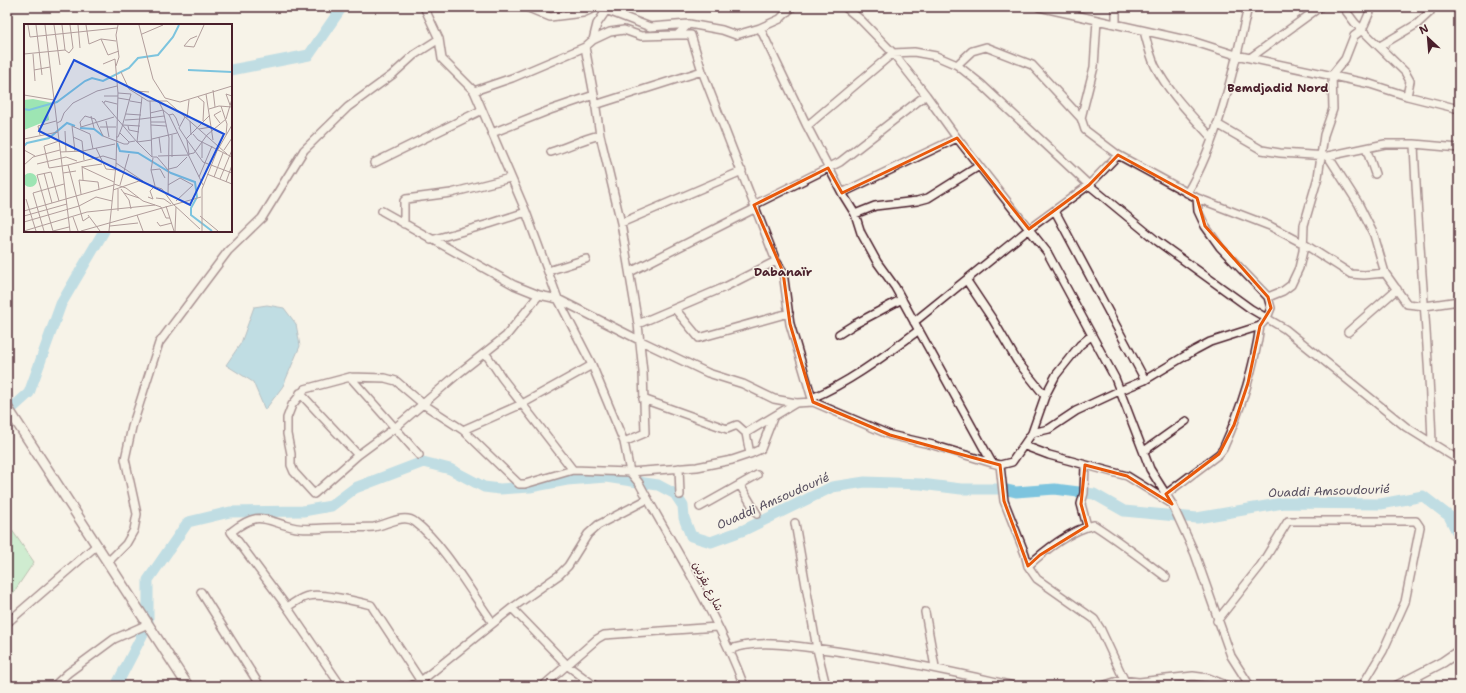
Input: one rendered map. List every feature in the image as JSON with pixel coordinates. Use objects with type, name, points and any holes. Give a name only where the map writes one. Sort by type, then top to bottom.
[{"type":"street","points":[[424,7],[439,39],[442,59],[474,91],[510,178],[526,212],[558,299],[592,365],[624,442],[630,472]]},
{"type":"street","points":[[526,7],[550,17],[583,13],[598,7],[607,8],[650,27],[689,24],[722,30],[736,35],[760,28],[780,19],[792,7]]},
{"type":"street","points":[[845,7],[861,20],[893,53],[957,138],[1047,252],[1115,378],[1118,391],[1144,450],[1150,469],[1172,504],[1195,554],[1231,656],[1250,686]]},
{"type":"street","points":[[1039,7],[1195,42],[1236,55],[1370,84],[1407,96],[1459,109]]},
{"type":"street","points":[[1116,7],[1116,24]]},
{"type":"street","points":[[1187,193],[1200,171],[1217,124],[1248,7]]},
{"type":"street","points":[[1250,58],[1320,7]]},
{"type":"street","points":[[1343,7],[1355,24],[1380,46],[1405,72],[1410,81],[1407,96]]},
{"type":"street","points":[[1268,297],[1283,291],[1291,284],[1299,268],[1304,244],[1304,225],[1324,156],[1324,135],[1333,109],[1332,75],[1345,59],[1354,36],[1362,30],[1372,7]]},
{"type":"street","points":[[592,40],[597,24],[607,8]]},
{"type":"street","points":[[1380,46],[1417,24],[1430,12]]},
{"type":"street","points":[[1081,118],[1094,67],[1097,20]]},
{"type":"street","points":[[677,35],[689,24]]},
{"type":"street","points":[[760,28],[828,168],[855,214],[861,232],[874,256],[902,299],[992,463]]},
{"type":"street","points":[[474,91],[512,78],[585,47],[592,40],[610,32],[624,30],[641,36],[690,35],[702,71],[776,261],[783,272],[790,324],[813,400],[890,435],[933,445],[1000,465],[1012,462],[1025,446],[1032,433],[1045,396],[1068,359],[1092,335]]},
{"type":"street","points":[[1144,30],[1154,65],[1180,102],[1212,138]]},
{"type":"street","points":[[108,562],[126,544],[134,530],[137,514],[125,459],[132,427],[160,343],[228,251],[262,218],[304,150],[348,107],[392,75],[414,54],[439,39]]},
{"type":"street","points":[[585,47],[600,135],[630,272],[638,324],[643,372],[643,399],[645,408],[644,432],[624,442]]},
{"type":"street","points":[[957,65],[972,51],[986,47],[1032,65],[1081,118],[1088,134],[1118,155],[1196,198],[1270,226],[1304,244],[1351,274],[1385,274]]},
{"type":"street","points":[[807,126],[893,53],[914,52],[936,56],[957,65],[981,84],[1089,185],[1157,242],[1251,309],[1286,328],[1406,427],[1459,460]]},
{"type":"street","points":[[595,105],[702,71]]},
{"type":"street","points":[[492,133],[550,110],[594,95]]},
{"type":"street","points":[[630,272],[840,162],[926,95]]},
{"type":"street","points":[[374,163],[482,110]]},
{"type":"street","points":[[1217,124],[1262,150],[1324,156],[1385,144],[1414,144],[1459,148]]},
{"type":"street","points":[[551,152],[570,146],[581,139],[600,135]]},
{"type":"street","points":[[842,193],[957,138]]},
{"type":"street","points":[[1414,144],[1425,306],[1432,443]]},
{"type":"street","points":[[1366,148],[1374,174]]},
{"type":"street","points":[[914,322],[1030,229],[1089,185],[1118,155]]},
{"type":"street","points":[[1324,156],[1358,204],[1371,229],[1385,274],[1408,304],[1425,306],[1459,302]]},
{"type":"street","points":[[855,214],[875,206],[917,201],[928,198],[979,166]]},
{"type":"street","points":[[620,223],[742,171]]},
{"type":"street","points":[[404,224],[404,201],[406,198],[451,193],[510,178]]},
{"type":"street","points":[[1032,433],[1049,429],[1076,412],[1118,391],[1145,380],[1210,342],[1260,326],[1268,318],[1270,308],[1268,297],[1220,247],[1205,226],[1198,211],[1196,198]]},
{"type":"street","points":[[382,211],[431,240],[514,285],[539,295],[558,299],[640,342],[708,373],[743,384],[774,399],[796,403],[813,400],[852,378],[919,330]]},
{"type":"street","points":[[1055,211],[1145,380]]},
{"type":"street","points":[[431,240],[526,212]]},
{"type":"street","points":[[548,271],[586,259]]},
{"type":"street","points":[[638,324],[675,309],[776,261]]},
{"type":"street","points":[[967,281],[993,320],[1017,361],[1045,396]]},
{"type":"street","points":[[1348,332],[1397,289]]},
{"type":"street","points":[[539,295],[506,336],[486,354],[459,373],[423,404],[396,427],[358,455],[314,494],[294,472],[291,465],[291,454],[287,434],[287,418],[292,405],[300,393],[310,387],[350,376],[385,378],[396,381],[423,404],[463,430],[519,484],[526,484],[574,470],[630,472],[714,465],[761,449],[773,417]]},
{"type":"street","points":[[839,334],[902,299]]},
{"type":"street","points":[[675,309],[699,338],[789,312]]},
{"type":"street","points":[[1166,494],[1219,454],[1223,448],[1248,383],[1256,352],[1260,326]]},
{"type":"street","points":[[486,354],[522,404],[574,470]]},
{"type":"street","points":[[463,430],[522,404],[592,365]]},
{"type":"street","points":[[350,376],[420,455]]},
{"type":"street","points":[[300,393],[358,455]]},
{"type":"street","points":[[643,399],[727,429],[737,425],[746,433],[750,454]]},
{"type":"street","points":[[746,433],[796,403]]},
{"type":"street","points":[[7,407],[188,686]]},
{"type":"street","points":[[1144,450],[1186,421]]},
{"type":"street","points":[[1025,446],[1049,455],[1128,476],[1172,504]]},
{"type":"street","points":[[1000,465],[1004,501],[1025,554],[1028,566],[1036,579],[1094,619],[1101,630],[1126,684]]},
{"type":"street","points":[[1085,465],[1084,493],[1081,504],[1087,526]]},
{"type":"street","points":[[679,468],[680,495]]},
{"type":"street","name":"شارع بقرتين","points":[[630,472],[639,483],[692,578],[729,650],[744,686]]},
{"type":"street","points":[[700,507],[758,475]]},
{"type":"street","points":[[740,485],[757,514]]},
{"type":"street","points":[[411,686],[422,684],[493,623],[559,575],[568,566],[588,534],[598,525],[648,499]]},
{"type":"street","points":[[341,686],[287,607],[231,532],[241,524],[253,519],[264,518],[292,527],[311,530],[375,527],[400,519],[414,521],[436,543],[493,623]]},
{"type":"street","points":[[1218,621],[1261,565],[1288,521],[1416,521],[1420,526],[1406,602],[1383,651],[1362,686]]},
{"type":"street","points":[[795,523],[817,649],[826,686]]},
{"type":"street","points":[[1028,566],[1040,555],[1087,526],[1094,525],[1112,536],[1166,577]]},
{"type":"street","points":[[7,623],[97,545]]},
{"type":"street","points":[[200,592],[260,686]]},
{"type":"street","points":[[287,607],[311,595],[371,605],[422,684]]},
{"type":"street","points":[[512,608],[568,666],[595,686]]},
{"type":"street","points":[[925,612],[935,667]]},
{"type":"street","points":[[54,686],[68,673],[114,638],[148,624]]},
{"type":"street","points":[[543,686],[568,666],[597,638],[604,635],[717,627]]},
{"type":"street","points":[[729,650],[744,645],[782,645],[876,656],[935,667],[1011,686]]},
{"type":"street","points":[[1397,686],[1443,662],[1459,651]]},
{"type":"street","points":[[1102,686],[1121,680],[1126,684],[1193,676],[1208,678],[1228,686]]},
{"type":"highlighted area","points":[[957,138],[1029,229],[1089,185],[1118,155],[1197,198],[1205,226],[1268,297],[1271,308],[1260,326],[1248,383],[1234,425],[1219,454],[1166,494],[1172,504],[1127,476],[1085,465],[1081,504],[1087,526],[1040,555],[1028,566],[1004,501],[1000,465],[890,435],[813,402],[790,324],[783,272],[754,205],[828,168],[842,193]]},
{"type":"green space","points":[[7,523],[34,562],[7,602]]},
{"type":"water","points":[[267,305],[284,308],[296,324],[300,346],[283,386],[265,410],[253,382],[226,365],[241,343],[254,307]]},
{"type":"waterway","points":[[232,70],[309,55],[342,7]]},
{"type":"waterway","points":[[7,413],[29,393],[61,304],[103,232]]},
{"type":"waterway","name":"Ouaddi Amsoudourié","points":[[116,686],[148,624],[148,580],[188,522],[230,512],[303,511],[331,506],[355,488],[423,462],[450,469],[484,487],[500,489],[530,487],[567,480],[606,477],[658,485],[675,494],[683,506],[684,518],[691,536],[711,542],[744,530],[832,487],[865,482],[921,484],[961,489],[1003,489],[1016,492],[1055,489],[1094,494],[1124,511],[1197,518],[1283,503],[1381,504],[1423,496],[1449,516],[1459,536]]},
{"type":"district","name":"Bemdjadid Nord","points":[[1278,88]]},
{"type":"district","name":"Dabanaïr","points":[[783,272]]}]
